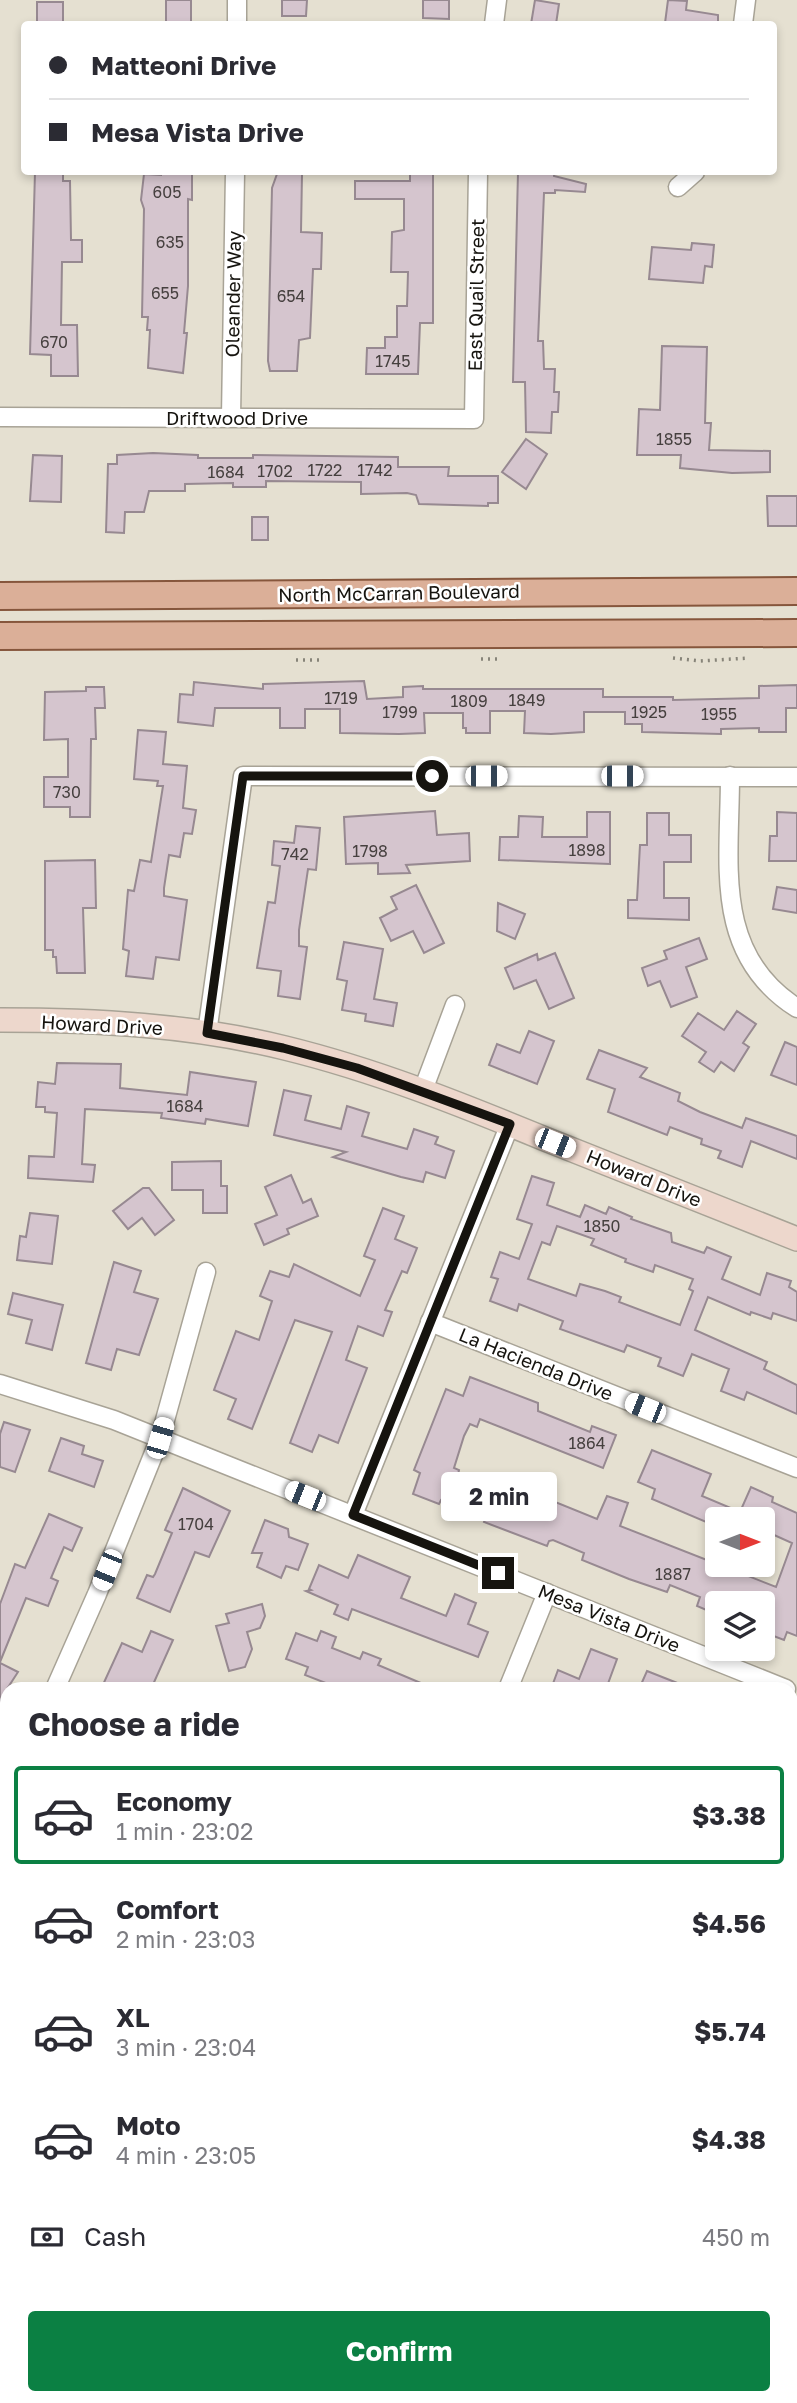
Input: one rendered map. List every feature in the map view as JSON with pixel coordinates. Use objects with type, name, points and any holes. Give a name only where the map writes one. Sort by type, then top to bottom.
[{"type":"main road","name":"North McCarran Boulevard","points":[[0,596],[797,591]]},
{"type":"main road","name":"North McCarran Boulevard","points":[[0,636],[797,633]]},
{"type":"street","points":[[237,0],[237,21]]},
{"type":"street","points":[[494,21],[497,0]]},
{"type":"street","points":[[743,21],[746,0]]},
{"type":"street","name":"Oleander Way","points":[[231,417],[234,175]]},
{"type":"street","name":"East Quail Street","points":[[474,419],[478,175]]},
{"type":"street","points":[[678,187],[692,175]]},
{"type":"street","name":"Driftwood Drive","points":[[0,417],[474,419]]},
{"type":"street","points":[[207,1033],[243,776],[797,776]]},
{"type":"street","points":[[730,776],[730,906],[736,932],[757,973],[775,992],[797,1008]]},
{"type":"street","points":[[423,1090],[455,1005]]},
{"type":"street","name":"Howard Drive","points":[[0,1020],[136,1025],[207,1033],[283,1048],[423,1090],[797,1239]]},
{"type":"street","points":[[353,1515],[510,1124]]},
{"type":"street","points":[[58,1682],[160,1438],[206,1272]]},
{"type":"street","name":"La Hacienda Drive","points":[[430,1322],[797,1468]]},
{"type":"street","name":"Mesa Vista Drive","points":[[0,1384],[41,1394],[160,1438],[769,1682]]},
{"type":"street","points":[[511,1682],[547,1593]]},
{"type":"building","points":[[166,0],[191,0],[191,21],[166,21]]},
{"type":"building","points":[[282,0],[307,0],[306,16],[282,16]]},
{"type":"building","points":[[423,0],[449,0],[449,19],[423,18]]},
{"type":"building","points":[[535,0],[559,4],[556,21],[532,21]]},
{"type":"building","points":[[668,0],[687,1],[686,10],[718,15],[718,21],[665,21]]},
{"type":"building","points":[[37,2],[63,2],[63,21],[37,21]]},
{"type":"building","points":[[35,175],[63,175],[63,181],[70,181],[71,240],[82,240],[82,262],[62,262],[61,325],[77,325],[78,376],[51,376],[51,355],[30,354]]},
{"type":"building","points":[[144,175],[192,175],[192,200],[188,199],[188,286],[184,333],[187,333],[183,373],[148,368],[150,330],[147,330],[148,317],[142,317],[144,209],[141,200]]},
{"type":"building","points":[[277,175],[302,175],[301,232],[322,233],[321,269],[313,269],[310,338],[299,340],[297,371],[270,371],[268,361],[272,188]]},
{"type":"building","points":[[410,175],[433,175],[433,323],[420,323],[418,374],[366,374],[367,348],[385,348],[385,337],[397,337],[397,306],[407,306],[408,272],[391,272],[392,232],[404,230],[404,199],[355,199],[355,181],[410,181]]},
{"type":"building","points":[[518,175],[554,175],[586,184],[585,192],[555,190],[555,193],[544,193],[538,341],[543,341],[544,369],[555,369],[554,392],[559,392],[558,412],[552,412],[551,433],[526,432],[525,382],[513,382]]},
{"type":"building","points":[[692,243],[714,245],[712,267],[705,266],[703,283],[649,279],[652,247],[691,250]]},
{"type":"building","points":[[662,346],[707,347],[705,423],[711,423],[709,450],[770,451],[770,472],[732,473],[680,468],[681,455],[637,455],[639,409],[660,410]]},
{"type":"building","points":[[526,439],[547,454],[526,489],[502,472]]},
{"type":"building","points":[[33,455],[62,456],[61,502],[30,501]]},
{"type":"building","points":[[117,455],[198,455],[198,458],[253,458],[253,455],[398,457],[398,467],[449,467],[448,476],[498,476],[498,503],[488,503],[488,506],[419,504],[416,495],[407,493],[361,494],[361,482],[266,481],[266,487],[233,487],[233,483],[185,484],[185,491],[149,491],[144,512],[125,512],[124,533],[106,532],[108,464],[117,464]]},
{"type":"building","points":[[767,496],[797,496],[797,526],[768,526]]},
{"type":"building","points":[[252,517],[268,517],[268,540],[252,540]]},
{"type":"building","points":[[364,681],[367,699],[403,697],[403,687],[423,686],[423,689],[603,689],[603,697],[673,697],[673,700],[759,698],[759,686],[797,685],[797,708],[786,708],[786,732],[759,732],[759,728],[721,729],[721,734],[642,732],[642,724],[625,724],[625,712],[584,712],[584,732],[551,734],[524,733],[525,711],[490,711],[490,733],[466,733],[466,728],[463,728],[463,713],[424,713],[425,733],[399,734],[340,733],[340,709],[305,709],[305,728],[280,728],[280,708],[215,708],[213,726],[178,722],[180,694],[193,695],[194,682],[263,689],[263,684]]},
{"type":"building","points":[[86,687],[104,687],[105,708],[95,708],[96,739],[91,739],[90,817],[70,817],[70,807],[44,807],[44,777],[68,777],[68,739],[44,740],[45,692],[86,691]]},
{"type":"building","points":[[138,730],[166,732],[163,764],[187,766],[183,808],[196,810],[192,834],[184,833],[180,857],[169,855],[164,888],[164,896],[187,900],[179,960],[156,957],[153,979],[126,976],[129,951],[123,949],[128,890],[134,891],[140,860],[151,862],[163,786],[157,786],[158,781],[134,779]]},
{"type":"building","points":[[435,811],[437,835],[469,833],[470,861],[406,865],[410,873],[378,874],[378,863],[346,864],[344,817]]},
{"type":"building","points":[[587,812],[610,812],[610,864],[499,860],[500,837],[518,837],[519,816],[543,817],[542,837],[587,837]]},
{"type":"building","points":[[777,812],[797,813],[797,861],[769,861],[770,836],[777,836]]},
{"type":"building","points":[[647,813],[669,813],[669,835],[691,835],[691,862],[664,862],[664,898],[689,898],[689,920],[628,918],[628,900],[637,900],[640,845],[647,845]]},
{"type":"building","points":[[296,826],[320,828],[316,870],[308,869],[299,930],[299,946],[307,947],[300,999],[278,996],[281,971],[257,968],[268,902],[275,903],[280,866],[272,865],[274,841],[294,843]]},
{"type":"building","points":[[95,860],[96,908],[83,908],[85,973],[57,973],[53,950],[45,950],[45,861]]},
{"type":"building","points":[[416,885],[444,943],[424,953],[413,931],[391,941],[380,918],[397,909],[391,897]]},
{"type":"building","points":[[777,887],[797,890],[797,913],[773,909]]},
{"type":"building","points":[[498,903],[525,914],[515,939],[497,931]]},
{"type":"building","points":[[699,938],[707,959],[686,967],[697,997],[671,1007],[660,981],[648,986],[642,968],[667,959],[664,951]]},
{"type":"building","points":[[344,942],[383,949],[374,999],[397,1003],[393,1026],[365,1021],[366,1014],[342,1010],[347,981],[337,979]]},
{"type":"building","points":[[555,953],[574,998],[549,1009],[536,980],[514,989],[505,968],[537,954],[538,960]]},
{"type":"building","points":[[737,1011],[756,1024],[743,1043],[749,1047],[734,1071],[721,1062],[714,1072],[699,1062],[706,1052],[682,1036],[698,1013],[724,1030]]},
{"type":"building","points":[[529,1031],[554,1041],[537,1084],[489,1065],[497,1044],[520,1053]]},
{"type":"building","points":[[785,1042],[797,1047],[797,1085],[771,1075]]},
{"type":"building","points":[[599,1050],[647,1068],[640,1077],[680,1093],[678,1101],[700,1112],[742,1128],[746,1118],[797,1136],[797,1159],[751,1141],[742,1167],[718,1158],[721,1151],[701,1144],[702,1139],[670,1127],[667,1135],[608,1112],[615,1089],[587,1079]]},
{"type":"building","points":[[57,1063],[121,1064],[120,1088],[187,1095],[190,1072],[256,1082],[248,1126],[206,1119],[205,1124],[161,1118],[162,1113],[85,1109],[82,1164],[95,1165],[93,1182],[28,1178],[29,1156],[54,1157],[57,1113],[45,1112],[45,1107],[36,1107],[38,1082],[55,1084]]},
{"type":"building","points":[[284,1090],[311,1096],[305,1120],[341,1129],[347,1106],[369,1113],[362,1136],[407,1149],[414,1129],[438,1137],[435,1144],[454,1151],[445,1178],[426,1172],[423,1182],[401,1177],[333,1157],[346,1152],[274,1135]]},
{"type":"building","points":[[221,1161],[221,1186],[227,1186],[227,1213],[203,1213],[203,1190],[172,1190],[172,1162]]},
{"type":"building","points":[[291,1175],[303,1203],[311,1199],[318,1216],[287,1229],[289,1234],[264,1245],[255,1224],[277,1215],[265,1187]]},
{"type":"building","points":[[532,1176],[554,1183],[547,1205],[580,1217],[585,1205],[606,1214],[609,1207],[632,1217],[631,1219],[671,1233],[672,1242],[704,1253],[707,1247],[731,1257],[722,1279],[760,1295],[767,1273],[791,1281],[789,1287],[797,1292],[797,1321],[773,1313],[771,1319],[751,1312],[750,1315],[708,1297],[695,1330],[767,1362],[764,1369],[797,1385],[797,1414],[747,1392],[744,1400],[721,1391],[729,1369],[692,1354],[683,1376],[658,1366],[661,1358],[627,1345],[624,1352],[560,1329],[563,1321],[519,1304],[517,1311],[490,1301],[498,1279],[491,1277],[500,1252],[519,1259],[532,1224],[517,1219]],"holes":[[[557,1226],[594,1239],[591,1245],[626,1259],[625,1262],[653,1272],[655,1265],[693,1279],[689,1289],[693,1291],[680,1325],[619,1302],[621,1297],[605,1291],[580,1284],[576,1296],[528,1279],[542,1242],[550,1245]]]},
{"type":"building","points":[[143,1188],[149,1188],[174,1220],[155,1235],[142,1218],[128,1229],[113,1211]]},
{"type":"building","points":[[383,1208],[404,1216],[395,1239],[417,1248],[407,1273],[402,1271],[385,1310],[392,1312],[383,1336],[358,1326],[346,1360],[367,1368],[338,1443],[319,1435],[312,1452],[290,1443],[332,1332],[295,1320],[252,1429],[228,1419],[236,1399],[214,1390],[236,1331],[259,1340],[272,1301],[260,1296],[270,1271],[289,1277],[294,1264],[360,1296],[375,1260],[364,1256]]},
{"type":"building","points":[[30,1213],[58,1216],[52,1264],[17,1260],[20,1236],[26,1237]]},
{"type":"building","points":[[114,1262],[141,1271],[134,1292],[158,1299],[139,1355],[117,1349],[111,1370],[86,1363]]},
{"type":"building","points":[[13,1293],[63,1305],[52,1350],[26,1343],[32,1320],[8,1314]]},
{"type":"building","points":[[470,1377],[538,1403],[538,1411],[590,1432],[592,1426],[616,1435],[603,1468],[480,1419],[477,1427],[470,1424],[464,1436],[454,1468],[459,1470],[458,1475],[498,1489],[501,1480],[597,1519],[607,1496],[628,1503],[620,1526],[705,1559],[705,1577],[751,1577],[776,1587],[792,1543],[775,1535],[775,1507],[742,1507],[751,1487],[773,1497],[772,1502],[797,1513],[797,1636],[787,1632],[784,1640],[775,1637],[775,1591],[705,1591],[705,1609],[697,1606],[700,1597],[670,1585],[667,1592],[629,1579],[582,1560],[584,1553],[553,1540],[549,1541],[547,1546],[484,1522],[486,1516],[441,1500],[439,1504],[413,1494],[420,1473],[414,1470],[446,1389],[463,1396]]},
{"type":"building","points":[[4,1422],[30,1430],[15,1472],[0,1467],[0,1434]]},
{"type":"building","points":[[61,1438],[84,1446],[82,1454],[103,1461],[94,1487],[49,1471]]},
{"type":"building","points":[[652,1450],[711,1474],[702,1496],[728,1507],[705,1507],[705,1521],[652,1499],[655,1489],[638,1482]]},
{"type":"building","points":[[183,1488],[230,1511],[209,1557],[195,1552],[170,1612],[137,1598],[147,1575],[153,1577],[155,1574],[172,1533],[165,1530]]},
{"type":"building","points":[[49,1514],[82,1528],[72,1551],[64,1547],[51,1578],[58,1581],[48,1606],[26,1598],[0,1662],[0,1604],[15,1564],[25,1568]]},
{"type":"building","points":[[265,1520],[288,1529],[289,1537],[308,1544],[298,1570],[286,1566],[281,1578],[257,1567],[262,1553],[252,1553]]},
{"type":"building","points":[[358,1555],[410,1577],[401,1598],[446,1616],[455,1594],[476,1603],[468,1624],[488,1632],[478,1657],[352,1609],[348,1620],[334,1614],[338,1605],[306,1591],[311,1590],[309,1589],[319,1565],[348,1578]]},
{"type":"building","points":[[262,1604],[265,1616],[260,1628],[247,1632],[252,1649],[245,1667],[229,1671],[216,1626],[229,1623],[226,1614]]},
{"type":"building","points":[[151,1631],[173,1640],[154,1682],[104,1682],[122,1643],[142,1652]]},
{"type":"building","points":[[321,1631],[336,1637],[332,1648],[360,1659],[363,1652],[381,1659],[378,1665],[418,1682],[323,1682],[305,1675],[308,1667],[286,1659],[296,1633],[317,1641]]},
{"type":"building","points":[[591,1649],[617,1659],[609,1682],[554,1682],[558,1670],[579,1679]]},
{"type":"building","points":[[0,1663],[18,1672],[12,1682],[0,1682]]},
{"type":"building","points":[[647,1671],[675,1682],[642,1682]]},
{"type":"route","points":[[432,776],[243,776],[207,1033],[283,1048],[357,1068],[510,1124],[353,1515],[498,1573]]}]
